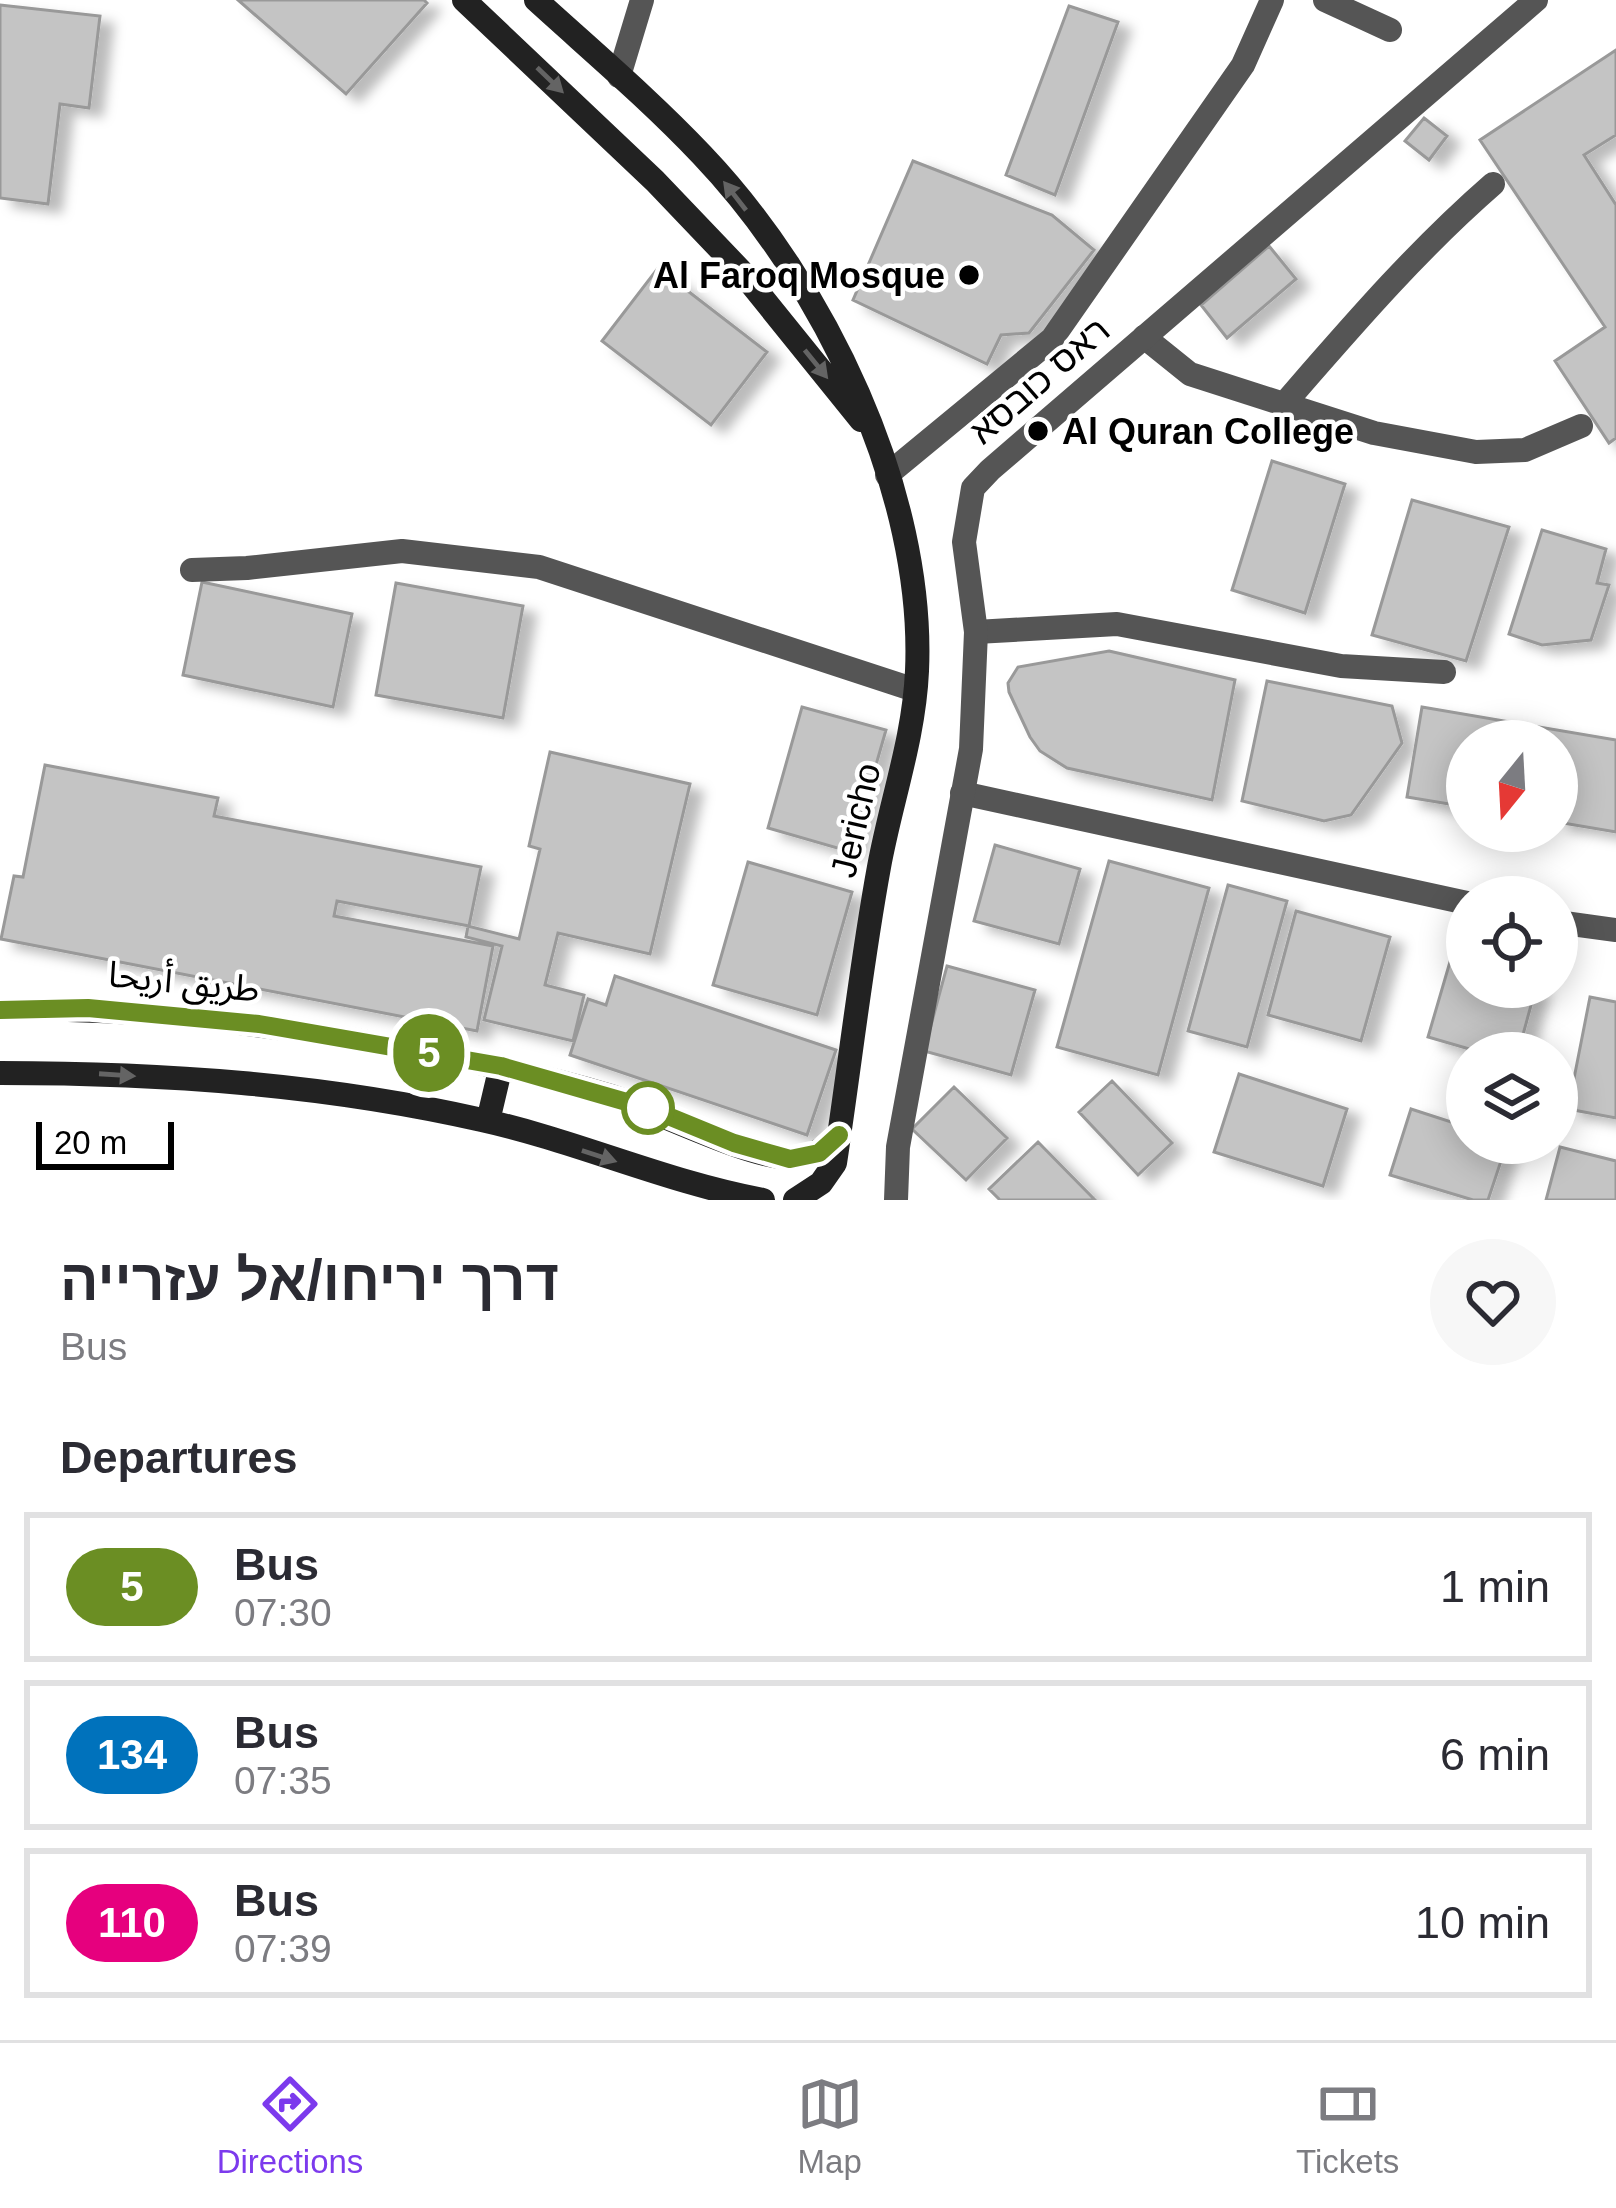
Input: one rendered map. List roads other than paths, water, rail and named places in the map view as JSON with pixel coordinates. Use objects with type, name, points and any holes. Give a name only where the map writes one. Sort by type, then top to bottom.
[{"type":"main road","points":[[464,0],[740,269],[878,440]]},
{"type":"main road","name":"Jericho","points":[[536,0],[704,158],[789,266],[850,368],[878,440],[910,561],[917,668],[908,751],[882,848],[864,946],[835,1163],[821,1183],[795,1200]]},
{"type":"main road","name":"طريق أريحا","points":[[0,1010],[88,1008],[259,1024],[501,1066],[651,1109],[734,1143],[790,1159],[819,1153],[839,1135]]},
{"type":"main road","points":[[488,1121],[501,1066]]},
{"type":"main road","points":[[0,1073],[92,1073],[299,1087],[488,1121],[682,1183],[756,1199]]},
{"type":"street","points":[[619,76],[642,0]]},
{"type":"street","points":[[887,475],[1052,339],[1243,65],[1271,0]]},
{"type":"street","points":[[1325,0],[1390,30]]},
{"type":"street","name":"ראס כובסא","points":[[896,1200],[898,1147],[970,749],[976,632],[964,542],[974,488],[1536,0]]},
{"type":"street","points":[[1284,404],[1389,282],[1492,184]]},
{"type":"street","points":[[1144,337],[1190,374],[1374,433],[1476,452],[1526,450],[1581,425]]},
{"type":"street","points":[[192,570],[402,551],[539,567],[915,690]]},
{"type":"street","points":[[976,632],[1117,624],[1341,666],[1444,672]]},
{"type":"street","points":[[962,793],[1446,898]]},
{"type":"street","points":[[1578,925],[1616,930]]},
{"type":"place","name":"Al Faroq Mosque","points":[[969,275]]},
{"type":"place","name":"Al Quran College","points":[[1038,431]]}]
